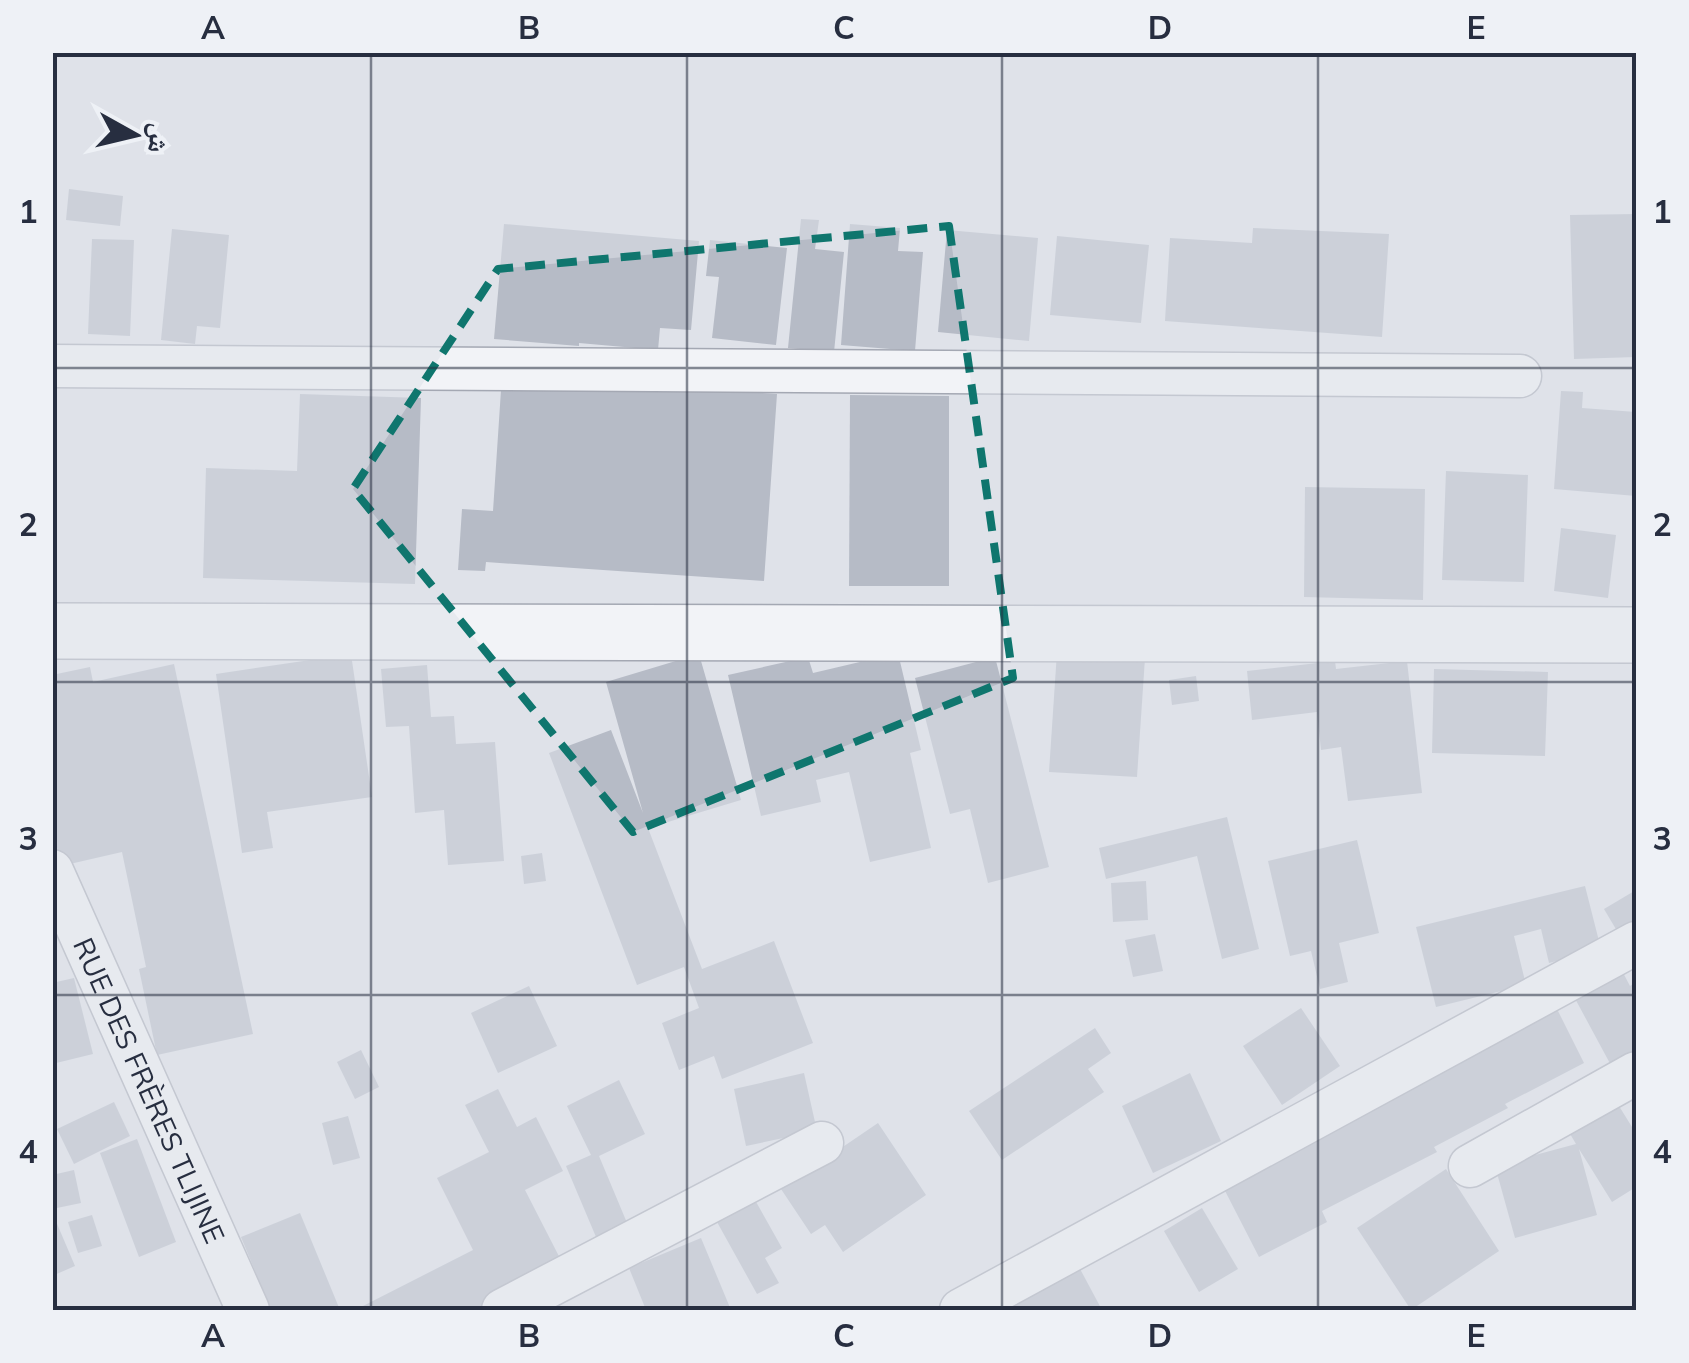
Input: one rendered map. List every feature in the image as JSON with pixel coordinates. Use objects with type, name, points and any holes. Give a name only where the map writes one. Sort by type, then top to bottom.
[{"type":"street","points":[[52,366],[1520,376]]},
{"type":"street","points":[[52,631],[1636,636]]},
{"type":"street","name":"RUE DES FRÈRES TLIJINE","points":[[52,871],[248,1310]]},
{"type":"street","points":[[962,1310],[1636,943]]},
{"type":"street","points":[[1470,1166],[1636,1073]]},
{"type":"street","points":[[503,1310],[822,1143]]},
{"type":"highlighted area","points":[[949,226],[1013,678],[633,832],[353,489],[498,269]]},
{"type":"building","points":[[69,189],[123,196],[120,226],[66,220]]},
{"type":"building","points":[[1636,214],[1636,357],[1574,359],[1570,215]]},
{"type":"building","points":[[801,219],[819,220],[815,249],[844,252],[834,352],[788,348]]},
{"type":"building","points":[[504,224],[699,241],[691,330],[660,328],[658,350],[494,339]]},
{"type":"building","points":[[850,224],[900,228],[898,251],[923,252],[915,351],[841,345]]},
{"type":"building","points":[[1253,228],[1389,234],[1382,337],[1165,321],[1170,238],[1252,243]]},
{"type":"building","points":[[172,229],[229,235],[220,328],[197,326],[195,344],[161,340]]},
{"type":"building","points":[[947,230],[1038,238],[1029,341],[938,332]]},
{"type":"building","points":[[1057,236],[1149,245],[1141,323],[1050,315]]},
{"type":"building","points":[[92,239],[134,240],[130,336],[88,334]]},
{"type":"building","points":[[710,240],[787,248],[776,345],[712,338],[719,277],[706,276]]},
{"type":"building","points":[[502,375],[777,394],[764,581],[486,562],[485,571],[458,570],[462,509],[493,511]]},
{"type":"building","points":[[1561,391],[1583,392],[1582,408],[1636,412],[1636,496],[1554,489]]},
{"type":"building","points":[[300,394],[421,398],[415,584],[203,578],[206,468],[297,471]]},
{"type":"building","points":[[850,395],[949,396],[949,586],[849,586]]},
{"type":"building","points":[[1446,471],[1528,475],[1524,582],[1442,580]]},
{"type":"building","points":[[1305,487],[1425,489],[1423,600],[1304,597]]},
{"type":"building","points":[[1561,528],[1616,535],[1608,598],[1554,591]]},
{"type":"building","points":[[1057,652],[1145,658],[1137,777],[1049,772]]},
{"type":"building","points":[[898,653],[921,750],[910,753],[931,848],[870,862],[849,772],[816,780],[821,802],[761,816],[728,675],[808,657],[813,673]]},
{"type":"building","points":[[351,654],[372,797],[267,812],[273,848],[242,853],[216,674]]},
{"type":"building","points":[[699,654],[741,800],[648,828],[702,969],[774,941],[813,1043],[722,1079],[714,1056],[679,1070],[662,1023],[699,1008],[684,967],[637,985],[549,753],[611,730],[643,813],[606,682]]},
{"type":"building","points":[[995,657],[1049,867],[988,883],[970,809],[950,814],[915,678]]},
{"type":"building","points":[[1335,661],[1336,669],[1407,661],[1422,793],[1348,801],[1341,747],[1321,750],[1317,712],[1252,720],[1247,671]]},
{"type":"building","points":[[174,664],[253,1034],[157,1055],[139,969],[146,967],[122,852],[61,866],[52,825],[52,675],[90,667],[93,682]]},
{"type":"building","points":[[427,665],[431,717],[454,716],[456,744],[495,742],[504,861],[448,865],[444,810],[415,813],[409,726],[386,727],[381,669]]},
{"type":"building","points":[[1434,669],[1548,672],[1545,756],[1432,753]]},
{"type":"building","points":[[1196,676],[1199,701],[1172,705],[1169,680]]},
{"type":"building","points":[[1227,817],[1259,949],[1222,959],[1197,856],[1106,879],[1099,848]]},
{"type":"building","points":[[1357,840],[1379,933],[1339,943],[1348,982],[1320,989],[1311,951],[1290,956],[1268,861]]},
{"type":"building","points":[[542,853],[546,881],[524,884],[521,856]]},
{"type":"building","points":[[1146,881],[1148,920],[1113,922],[1111,883]]},
{"type":"building","points":[[1585,886],[1601,949],[1549,963],[1541,929],[1514,936],[1526,985],[1436,1007],[1416,927]]},
{"type":"building","points":[[1636,890],[1636,926],[1620,936],[1604,909]]},
{"type":"building","points":[[1155,934],[1163,971],[1133,977],[1125,940]]},
{"type":"building","points":[[1620,967],[1630,986],[1636,982],[1636,1056],[1613,1069],[1572,993]]},
{"type":"building","points":[[74,978],[93,1054],[52,1064],[52,983]]},
{"type":"building","points":[[529,986],[557,1046],[498,1073],[471,1013]]},
{"type":"building","points":[[1554,1003],[1584,1063],[1505,1104],[1508,1108],[1434,1147],[1437,1152],[1322,1211],[1327,1222],[1259,1257],[1222,1185]]},
{"type":"building","points":[[1301,1008],[1340,1066],[1282,1105],[1243,1046]]},
{"type":"building","points":[[1095,1028],[1111,1053],[1088,1069],[1104,1092],[1002,1160],[969,1111]]},
{"type":"building","points":[[361,1050],[379,1087],[355,1099],[337,1062]]},
{"type":"building","points":[[804,1073],[817,1131],[746,1146],[734,1089]]},
{"type":"building","points":[[1190,1073],[1221,1141],[1153,1173],[1122,1106]]},
{"type":"building","points":[[619,1080],[645,1134],[599,1156],[630,1230],[599,1244],[566,1166],[591,1155],[567,1106]]},
{"type":"building","points":[[498,1089],[517,1127],[536,1117],[563,1171],[525,1190],[566,1270],[485,1310],[365,1310],[363,1306],[473,1250],[437,1178],[489,1152],[465,1105]]},
{"type":"building","points":[[1614,1098],[1632,1127],[1636,1124],[1636,1187],[1612,1202],[1579,1149],[1597,1215],[1515,1238],[1495,1166],[1576,1144],[1566,1127]]},
{"type":"building","points":[[114,1102],[130,1136],[74,1164],[57,1129]]},
{"type":"building","points":[[348,1116],[360,1158],[333,1165],[322,1123]]},
{"type":"building","points":[[878,1123],[926,1195],[843,1252],[825,1225],[811,1234],[781,1189]]},
{"type":"building","points":[[137,1139],[176,1242],[139,1257],[100,1153]]},
{"type":"building","points":[[1446,1169],[1499,1251],[1411,1310],[1357,1228]]},
{"type":"building","points":[[74,1170],[81,1203],[52,1209],[52,1175]]},
{"type":"building","points":[[755,1200],[782,1248],[765,1258],[779,1283],[757,1294],[717,1222]]},
{"type":"building","points":[[1202,1208],[1238,1269],[1199,1292],[1164,1231]]},
{"type":"building","points":[[52,1212],[75,1266],[52,1276]]},
{"type":"building","points":[[300,1213],[340,1310],[271,1310],[241,1237]]},
{"type":"building","points":[[92,1215],[102,1246],[78,1253],[68,1222]]},
{"type":"building","points":[[701,1238],[731,1310],[646,1310],[629,1268]]},
{"type":"building","points":[[1079,1267],[1102,1310],[999,1310]]}]
